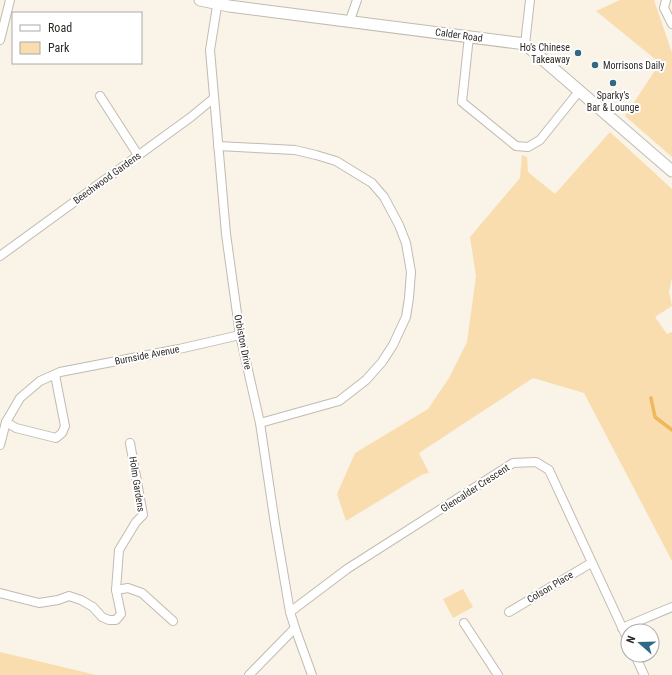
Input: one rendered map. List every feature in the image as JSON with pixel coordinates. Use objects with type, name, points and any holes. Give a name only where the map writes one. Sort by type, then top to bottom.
[{"type":"street","points":[[0,40],[10,0]]},
{"type":"street","name":"Calder Road","points":[[200,0],[525,44]]},
{"type":"street","points":[[350,20],[357,0]]},
{"type":"street","points":[[530,0],[525,44],[672,171]]},
{"type":"street","points":[[666,0],[664,8],[672,24]]},
{"type":"street","name":"Orbiston Drive","points":[[217,2],[210,50],[226,234],[240,335],[260,423],[290,612],[312,675]]},
{"type":"street","points":[[468,36],[462,102],[516,146],[528,147],[540,140],[580,90]]},
{"type":"street","points":[[100,96],[138,155]]},
{"type":"street","name":"Beechwood Gardens","points":[[0,256],[214,98]]},
{"type":"street","points":[[218,146],[295,150],[316,155],[336,161],[372,183],[384,197],[399,225],[406,244],[411,272],[406,317],[382,362],[366,380],[339,401],[260,423]]},
{"type":"street","name":"Burnside Avenue","points":[[0,445],[6,422],[20,398],[40,381],[60,372],[240,335]]},
{"type":"street","points":[[6,422],[16,428],[56,438],[62,433],[65,426],[55,375]]},
{"type":"street","name":"Holm Gardens","points":[[0,593],[39,603],[58,600],[68,596],[87,603],[102,617],[109,620],[116,620],[121,614],[116,590],[119,550],[136,522],[143,515],[130,443]]},
{"type":"street","name":"Glencalder Crescent","points":[[290,612],[347,570],[513,463],[536,462],[549,470],[620,624]]},
{"type":"street","name":"Colson Place","points":[[509,612],[591,563]]},
{"type":"street","points":[[116,590],[128,588],[142,593],[173,621]]},
{"type":"street","points":[[634,623],[672,607]]},
{"type":"street","points":[[464,623],[498,675]]},
{"type":"street","points":[[249,675],[295,628]]},
{"type":"street","points":[[639,663],[644,675]]},
{"type":"green space","points":[[620,0],[654,0],[672,53],[672,157],[625,116],[660,63],[596,11]]},
{"type":"green space","points":[[610,132],[672,189],[672,278],[669,292],[672,306],[655,317],[667,334],[672,332],[672,561],[584,393],[533,378],[419,453],[429,473],[423,474],[346,521],[337,494],[355,453],[428,409],[449,378],[467,342],[476,276],[470,237],[520,178],[522,155],[527,157],[528,172],[555,194]]},
{"type":"green space","points":[[463,589],[473,607],[453,618],[443,599]]},
{"type":"green space","points":[[0,652],[96,675],[0,675]]},
{"type":"waterway","points":[[651,398],[655,417],[672,430]]},
{"type":"place","name":"Ho's Chinese Takeaway","points":[[578,53]]},
{"type":"place","name":"Morrisons Daily","points":[[595,65]]},
{"type":"place","name":"Sparky's Bar & Lounge","points":[[613,83]]}]
